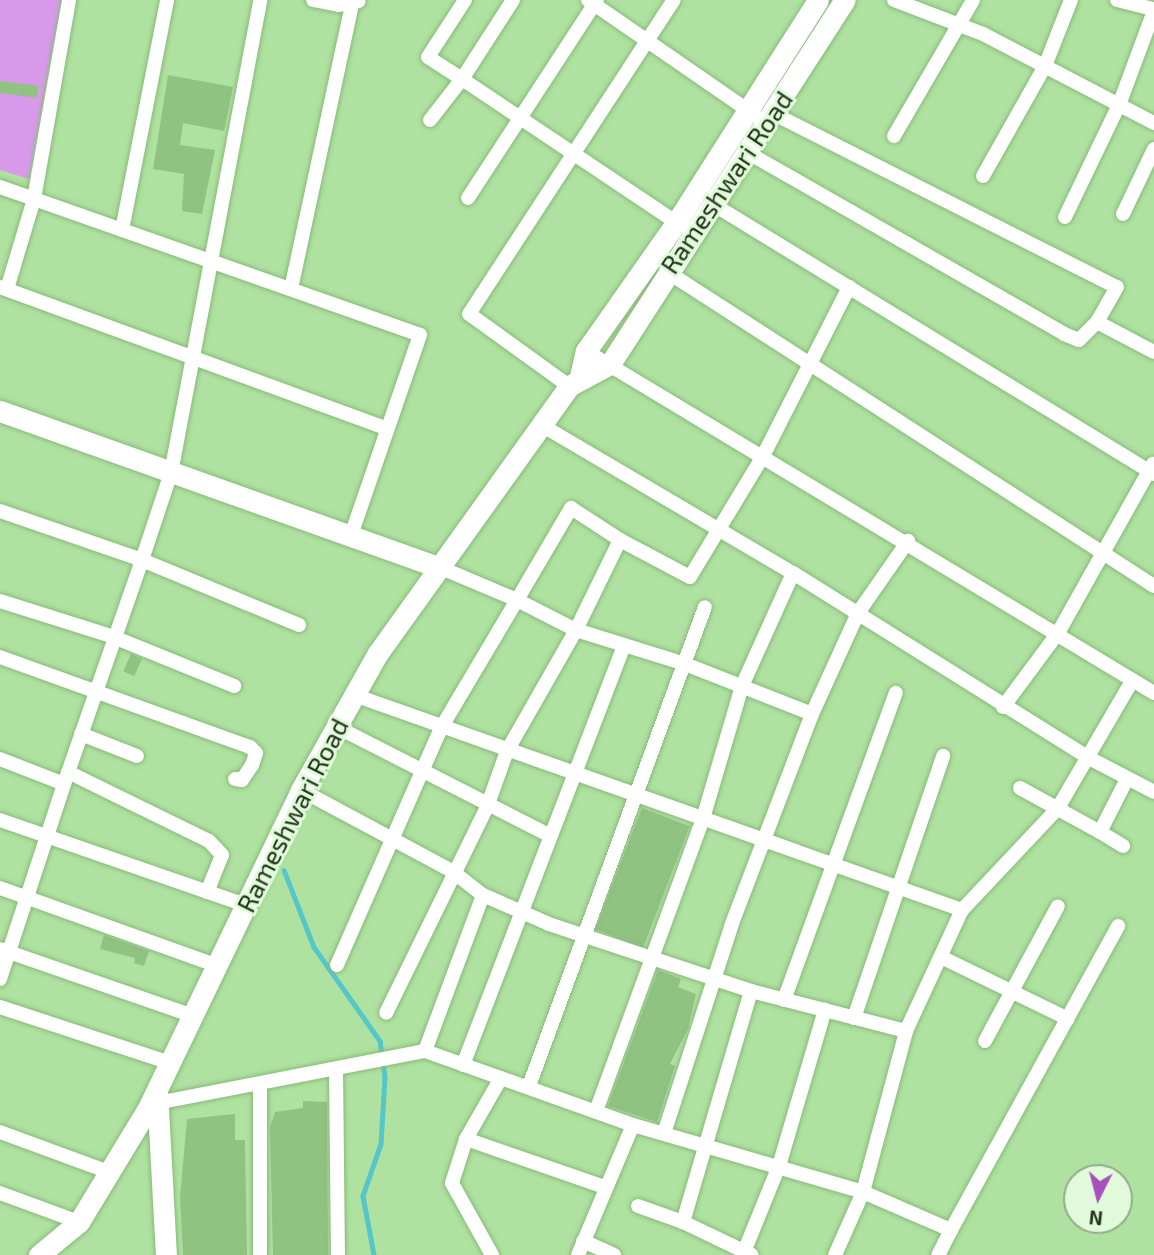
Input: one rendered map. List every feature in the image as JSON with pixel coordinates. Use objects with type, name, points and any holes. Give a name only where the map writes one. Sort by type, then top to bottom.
[{"type":"main road","points":[[586,351],[683,227],[746,108],[818,0]]},
{"type":"main road","name":"Rameshwari Road","points":[[610,364],[666,271],[683,227],[711,202],[845,0]]},
{"type":"main road","name":"Rameshwari Road","points":[[39,1255],[79,1222],[159,1096],[170,1063],[335,726],[439,567],[575,381],[586,351]]},
{"type":"main road","points":[[575,381],[610,364]]},
{"type":"main road","points":[[0,411],[439,567]]},
{"type":"main road","points":[[159,1096],[166,1255]]},
{"type":"street","points":[[69,0],[34,199],[4,288],[387,429]]},
{"type":"street","points":[[122,230],[167,0]]},
{"type":"street","points":[[0,979],[5,950],[27,897],[111,636],[142,560],[170,473],[214,262],[227,165],[260,0]]},
{"type":"street","points":[[291,289],[356,2],[313,0]]},
{"type":"street","points":[[465,0],[428,57],[683,227]]},
{"type":"street","points":[[430,120],[462,79],[513,0]]},
{"type":"street","points":[[575,381],[469,314],[576,155],[674,0]]},
{"type":"street","points":[[894,0],[958,25],[1045,66],[1154,123]]},
{"type":"street","points":[[894,136],[973,0]]},
{"type":"street","points":[[983,176],[1045,66],[1071,0]]},
{"type":"street","points":[[1065,217],[1119,105],[1154,10],[1118,0]]},
{"type":"street","points":[[468,198],[517,116],[593,1],[746,108],[1117,287],[1097,322],[1079,340],[1064,334],[745,152]]},
{"type":"street","points":[[1123,214],[1154,149]]},
{"type":"street","points":[[0,187],[420,335],[351,536]]},
{"type":"street","points":[[711,202],[1152,469],[1100,555],[1058,633],[1003,707]]},
{"type":"street","points":[[666,271],[1100,555],[1154,586]]},
{"type":"street","points":[[337,965],[441,728],[571,508],[620,540],[690,578],[763,456],[849,287]]},
{"type":"street","points":[[1097,322],[1154,352]]},
{"type":"street","points":[[586,351],[908,541],[1154,693]]},
{"type":"street","points":[[543,426],[717,533],[793,573],[1003,707],[1089,758],[1154,792]]},
{"type":"street","points":[[0,511],[142,560],[299,625]]},
{"type":"street","points":[[386,1013],[452,871],[487,807],[508,751],[576,630],[620,540]]},
{"type":"street","points":[[664,1133],[812,714],[858,614],[908,541]]},
{"type":"street","points":[[439,567],[517,600],[576,630],[685,664],[812,714]]},
{"type":"street","points":[[596,1111],[702,822],[742,686],[793,573]]},
{"type":"street","points":[[0,601],[111,636],[234,686]]},
{"type":"street","points":[[529,1086],[588,937],[705,607]]},
{"type":"street","points":[[463,1065],[525,913],[551,836],[624,646]]},
{"type":"street","points":[[0,657],[250,747],[256,753],[252,765],[242,780],[235,779]]},
{"type":"street","points":[[835,1255],[863,1192],[906,1031],[962,910],[1058,808],[1132,681]]},
{"type":"street","points":[[785,1000],[835,868],[896,692]]},
{"type":"street","points":[[354,695],[636,799],[962,910]]},
{"type":"street","points":[[335,726],[487,807],[551,836]]},
{"type":"street","points":[[81,734],[137,756]]},
{"type":"street","points":[[854,1018],[896,888],[943,757]]},
{"type":"street","points":[[0,759],[66,778],[209,841],[222,855],[207,891]]},
{"type":"street","points":[[1100,832],[1128,779]]},
{"type":"street","points":[[1020,788],[1123,846]]},
{"type":"street","points":[[302,790],[452,871],[482,895],[525,913],[588,937],[751,991],[906,1031]]},
{"type":"street","points":[[0,820],[246,905]]},
{"type":"street","points":[[0,888],[218,966]]},
{"type":"street","points":[[425,1051],[482,895]]},
{"type":"street","points":[[985,1041],[1058,906]]},
{"type":"street","points":[[938,1255],[1118,926]]},
{"type":"street","points":[[5,950],[194,1016]]},
{"type":"street","points":[[941,957],[1068,1019]]},
{"type":"street","points":[[683,1222],[751,991]]},
{"type":"street","points":[[0,1007],[170,1063]]},
{"type":"street","points":[[638,1206],[683,1222],[748,1253],[779,1166],[825,1010]]},
{"type":"street","points":[[159,1096],[260,1084],[336,1069],[382,1056],[425,1051],[633,1125],[706,1144],[863,1192],[951,1230]]},
{"type":"street","points":[[336,1069],[338,1255]]},
{"type":"street","points":[[492,1255],[452,1183],[466,1139],[501,1077]]},
{"type":"street","points":[[260,1084],[260,1255]]},
{"type":"street","points":[[614,1255],[581,1248],[633,1125]]},
{"type":"street","points":[[0,1132],[109,1172]]},
{"type":"street","points":[[466,1139],[605,1187]]},
{"type":"street","points":[[0,1193],[79,1222]]},
{"type":"shaded area","points":[[0,0],[62,0],[29,179],[0,170]]},
{"type":"building","points":[[168,75],[233,87],[224,131],[183,123],[180,145],[215,150],[202,214],[182,211],[184,174],[153,169]]},
{"type":"building","points":[[0,81],[39,86],[37,98],[0,93]]},
{"type":"building","points":[[131,654],[142,659],[134,676],[123,671]]},
{"type":"building","points":[[642,808],[690,826],[643,948],[595,929]]},
{"type":"building","points":[[104,935],[149,951],[144,966],[134,963],[135,958],[100,949]]},
{"type":"building","points":[[658,970],[681,979],[678,987],[696,994],[688,1029],[670,1064],[675,1066],[657,1122],[608,1106]]},
{"type":"building","points":[[303,1101],[327,1102],[328,1255],[273,1255],[270,1127],[275,1112],[303,1108]]},
{"type":"building","points":[[235,1114],[235,1140],[245,1140],[247,1255],[183,1255],[180,1198],[187,1119]]},
{"type":"waterway","points":[[284,870],[314,947],[380,1041],[385,1077],[381,1144],[363,1196],[374,1255]]}]
